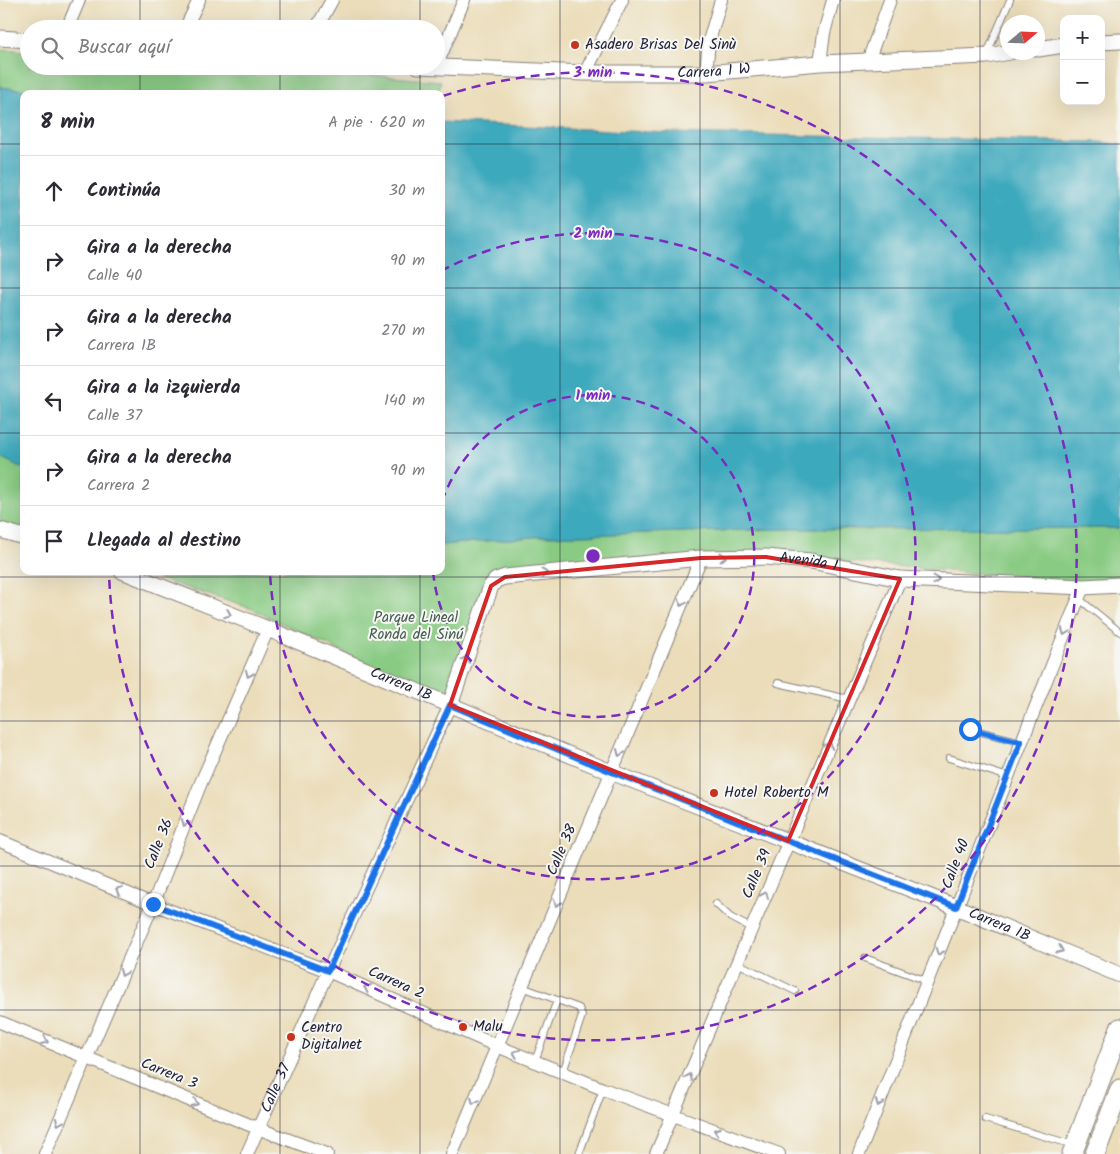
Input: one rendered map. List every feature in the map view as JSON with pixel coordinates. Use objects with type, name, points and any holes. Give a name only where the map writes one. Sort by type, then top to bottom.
[{"type":"main road","points":[[1073,1150],[1120,1028]]},
{"type":"main road","points":[[1095,1154],[1120,1089]]},
{"type":"street","points":[[71,20],[79,0]]},
{"type":"street","points":[[189,20],[199,0]]},
{"type":"street","points":[[321,20],[332,0]]},
{"type":"street","points":[[445,45],[464,0]]},
{"type":"street","points":[[585,73],[622,0]]},
{"type":"street","points":[[706,72],[709,41],[720,0]]},
{"type":"street","points":[[820,63],[824,33],[833,0]]},
{"type":"street","points":[[868,61],[890,0]]},
{"type":"street","points":[[0,38],[20,39]]},
{"type":"street","points":[[1105,42],[1120,41]]},
{"type":"street","points":[[1045,47],[1060,45]]},
{"type":"street","name":"Carrera 1 W","points":[[445,67],[585,73],[706,72],[820,63],[987,56],[1000,54]]},
{"type":"street","points":[[0,530],[20,536]]},
{"type":"street","name":"Avenida 1","points":[[496,580],[505,577],[549,572],[701,558],[766,557],[811,561],[900,579],[1080,592],[1120,585]]},
{"type":"street","name":"Calle 38","points":[[452,1154],[701,558]]},
{"type":"street","name":"Carrera 1B","points":[[132,575],[268,629],[612,772],[956,907],[1120,975]]},
{"type":"street","name":"Calle 39","points":[[656,1154],[900,579]]},
{"type":"street","name":"Calle 37","points":[[246,1154],[450,705],[491,586],[496,580]]},
{"type":"street","name":"Calle 40","points":[[859,1154],[1080,592]]},
{"type":"street","name":"Calle 36","points":[[45,1154],[153,904],[200,785],[268,629]]},
{"type":"street","name":"Carrera 2","points":[[0,841],[153,904],[328,971],[497,1046],[603,1089],[779,1154]]},
{"type":"street","name":"Carrera 3","points":[[0,1022],[258,1128],[327,1154]]},
{"type":"lane","points":[[987,56],[1010,0]]},
{"type":"lane","points":[[1080,592],[1120,632]]},
{"type":"lane","points":[[778,683],[848,699]]},
{"type":"lane","points":[[970,729],[1021,742]]},
{"type":"lane","points":[[949,758],[1008,777]]},
{"type":"lane","points":[[716,904],[730,917],[751,928]]},
{"type":"lane","points":[[865,958],[927,982]]},
{"type":"lane","points":[[737,963],[795,991]]},
{"type":"lane","points":[[522,988],[579,1008],[582,1016],[562,1072]]},
{"type":"lane","points":[[535,1061],[557,1000]]},
{"type":"lane","points":[[579,1154],[603,1089]]},
{"type":"lane","points":[[985,1119],[1073,1150]]},
{"type":"highlighted area","points":[[766,557],[900,579],[788,841],[450,705],[491,586],[505,577],[701,558]]},
{"type":"green space","points":[[0,49],[20,50],[20,75],[368,75],[441,81],[439,90],[24,90],[0,87]]},
{"type":"green space","points":[[0,432],[20,440],[20,534],[0,527]]},
{"type":"green space","name":"Parque Lineal Ronda del Sinú","points":[[1120,528],[1120,581],[1081,583],[785,556],[496,576],[448,702],[252,609],[147,575],[445,575],[445,545],[544,536],[785,529]]},
{"type":"water","points":[[0,87],[24,90],[20,90],[20,467],[0,457]]},
{"type":"water","points":[[445,122],[670,133],[1100,142],[1120,144],[1120,528],[785,529],[544,536],[445,545]]},
{"type":"place","name":"Asadero Brisas Del Sinù","points":[[575,45]]},
{"type":"place","name":"Hotel Roberto M","points":[[714,793]]},
{"type":"place","name":"Malu","points":[[463,1027]]},
{"type":"place","name":"Centro Digitalnet","points":[[291,1037]]},
{"type":"route","points":[[153,904],[328,971],[450,705],[612,772],[956,907],[1021,742],[970,729]]}]
